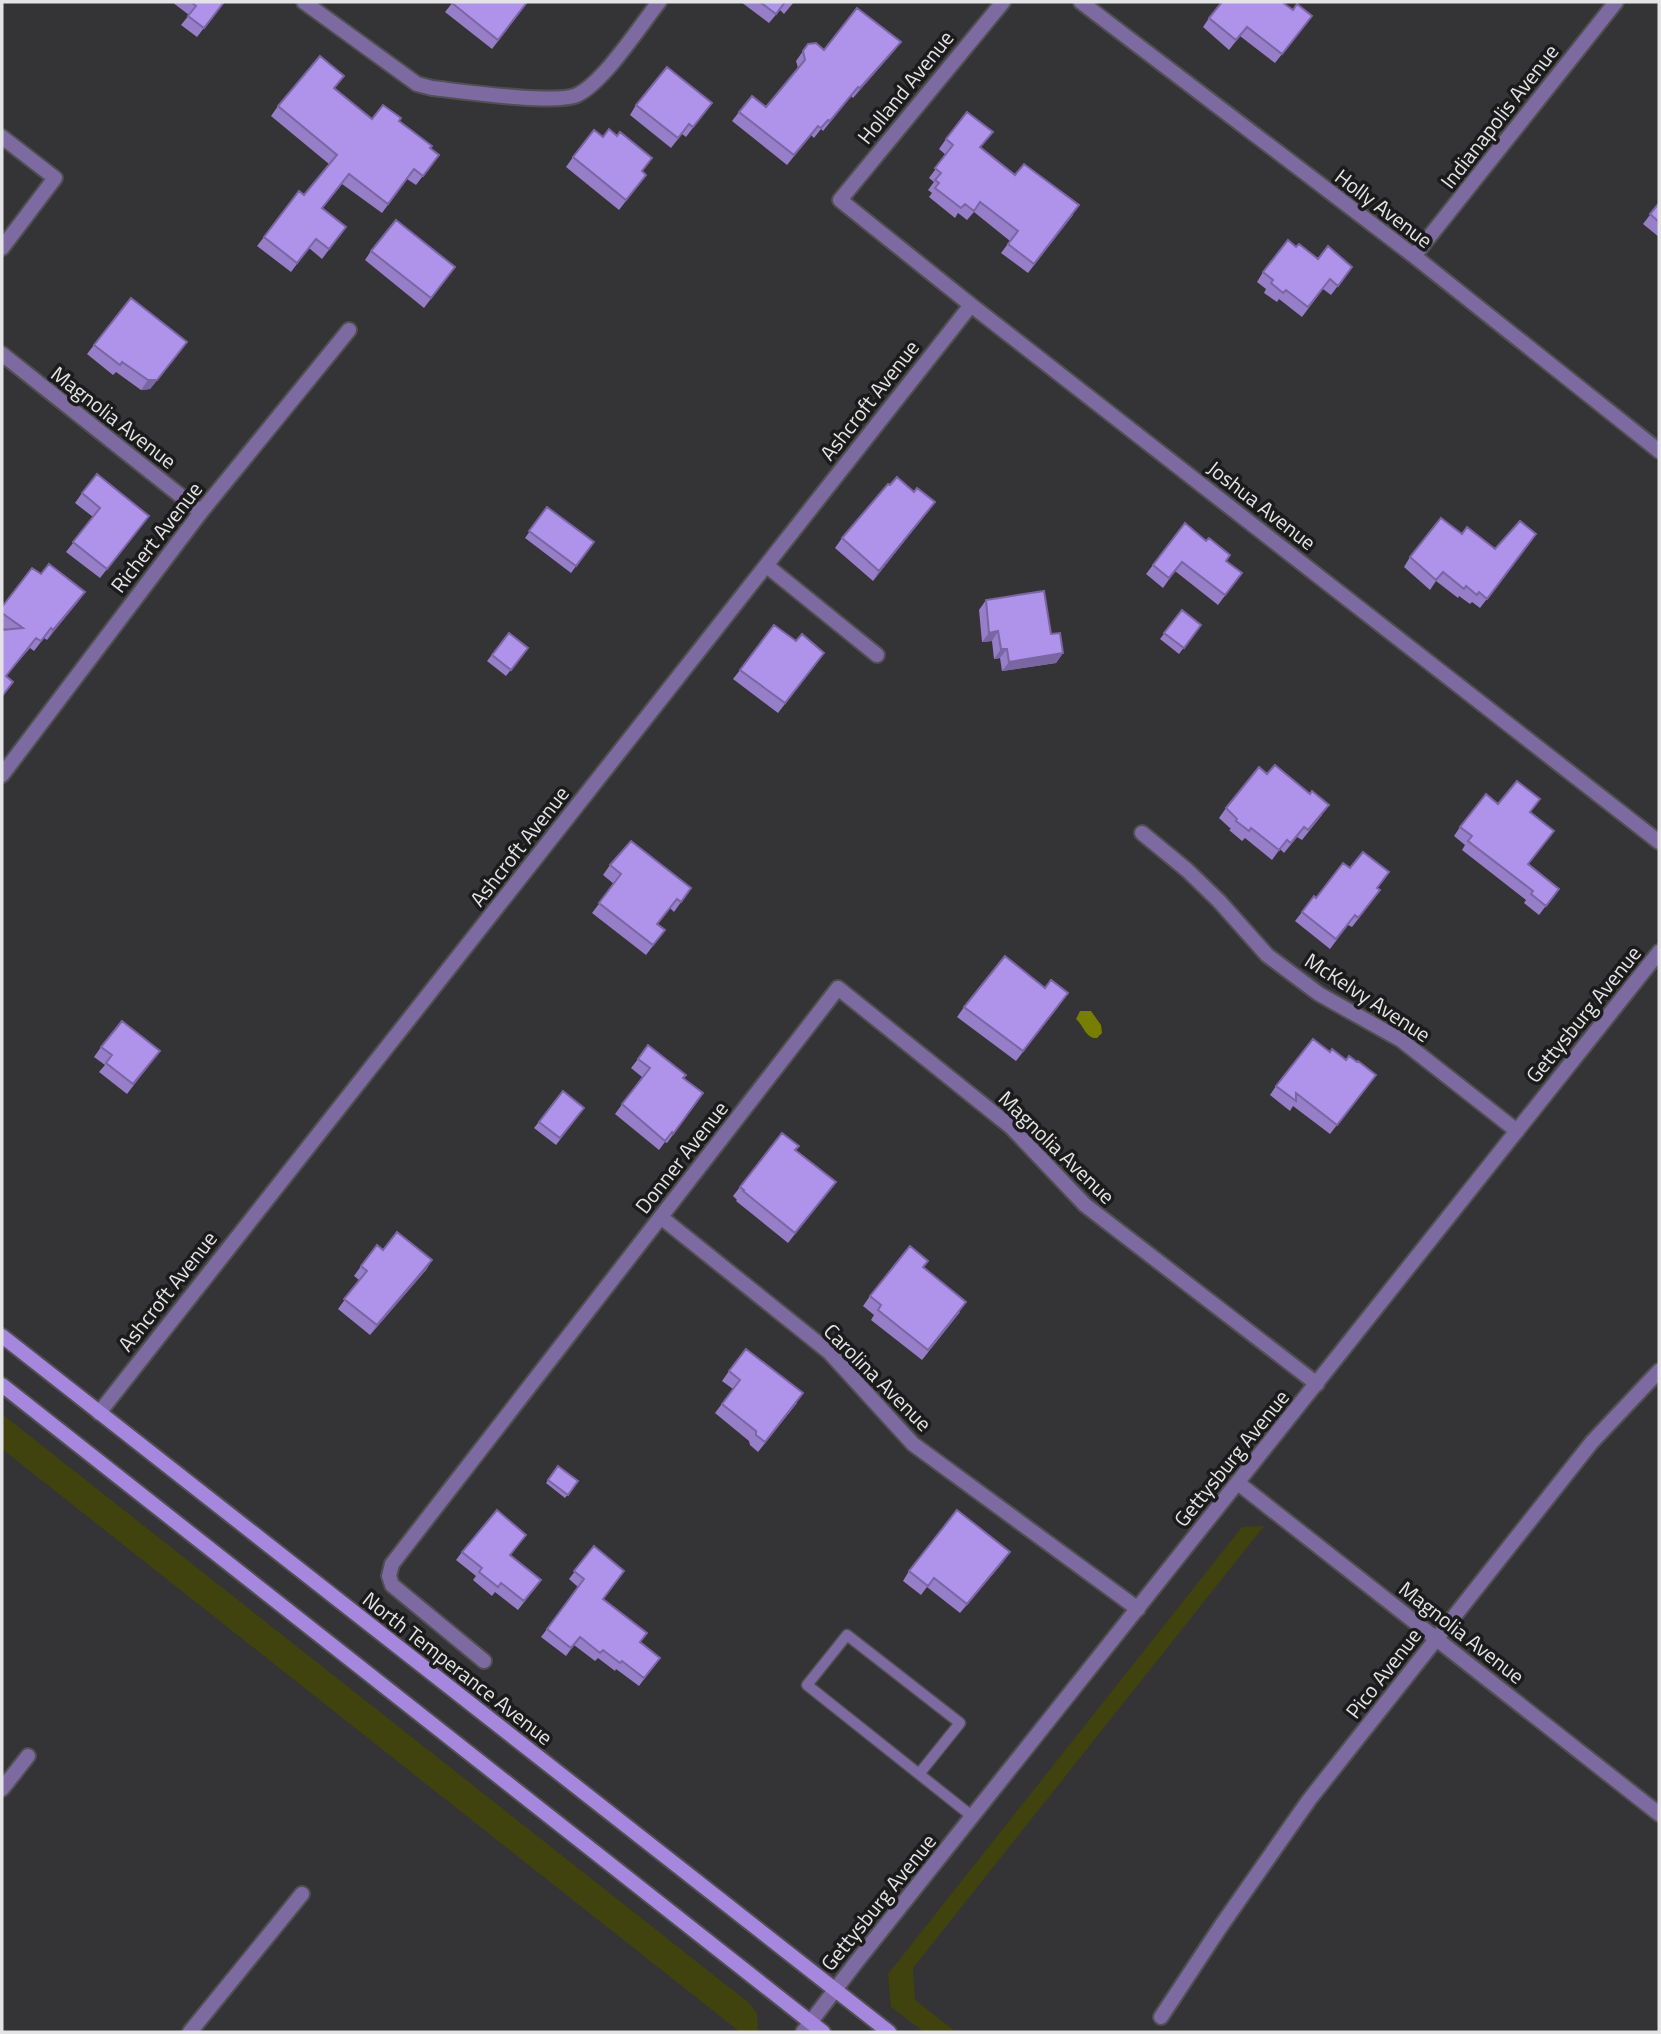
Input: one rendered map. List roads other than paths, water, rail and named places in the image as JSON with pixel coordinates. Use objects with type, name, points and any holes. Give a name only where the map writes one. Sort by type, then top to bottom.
[{"type":"main road","name":"North Temperance Avenue","points":[[2,1336],[889,2032]]},
{"type":"main road","points":[[2,1385],[807,2027],[824,2032]]},
{"type":"street","points":[[304,2],[417,84],[432,88],[547,99],[576,95],[602,75],[659,2]]},
{"type":"street","name":"Holland Avenue","points":[[840,200],[1003,2]]},
{"type":"street","name":"Holly Avenue","points":[[1081,2],[1414,256],[1659,451]]},
{"type":"street","name":"Indianapolis Avenue","points":[[1414,256],[1616,2]]},
{"type":"street","points":[[2,137],[55,178],[2,248]]},
{"type":"street","name":"Joshua Avenue","points":[[840,200],[1659,842]]},
{"type":"street","name":"Ashcroft Avenue","points":[[99,1413],[971,305]]},
{"type":"street","name":"Richert Avenue","points":[[2,775],[201,512],[349,330]]},
{"type":"street","name":"Magnolia Avenue","points":[[2,354],[201,512]]},
{"type":"street","points":[[766,566],[877,655]]},
{"type":"street","name":"McKelvy Avenue","points":[[1142,833],[1219,901],[1267,955],[1319,994],[1401,1040],[1517,1131]]},
{"type":"street","name":"Gettysburg Avenue","points":[[807,2027],[1659,952]]},
{"type":"street","name":"Magnolia Avenue","points":[[838,988],[1011,1127],[1084,1205],[1317,1384]]},
{"type":"street","name":"Donner Avenue","points":[[484,1661],[401,1595],[392,1585],[389,1576],[392,1564],[838,988]]},
{"type":"street","name":"Carolina Avenue","points":[[662,1218],[829,1352],[913,1444],[1138,1609]]},
{"type":"street","name":"Pico Avenue","points":[[1161,2017],[1309,1800],[1592,1442],[1659,1371]]},
{"type":"street","name":"Magnolia Avenue","points":[[1238,1483],[1659,1814]]},
{"type":"street","points":[[2,1789],[28,1756]]},
{"type":"street","points":[[190,2032],[302,1894]]},
{"type":"lane","points":[[919,1774],[960,1723],[847,1635],[807,1685],[973,1817]]}]
